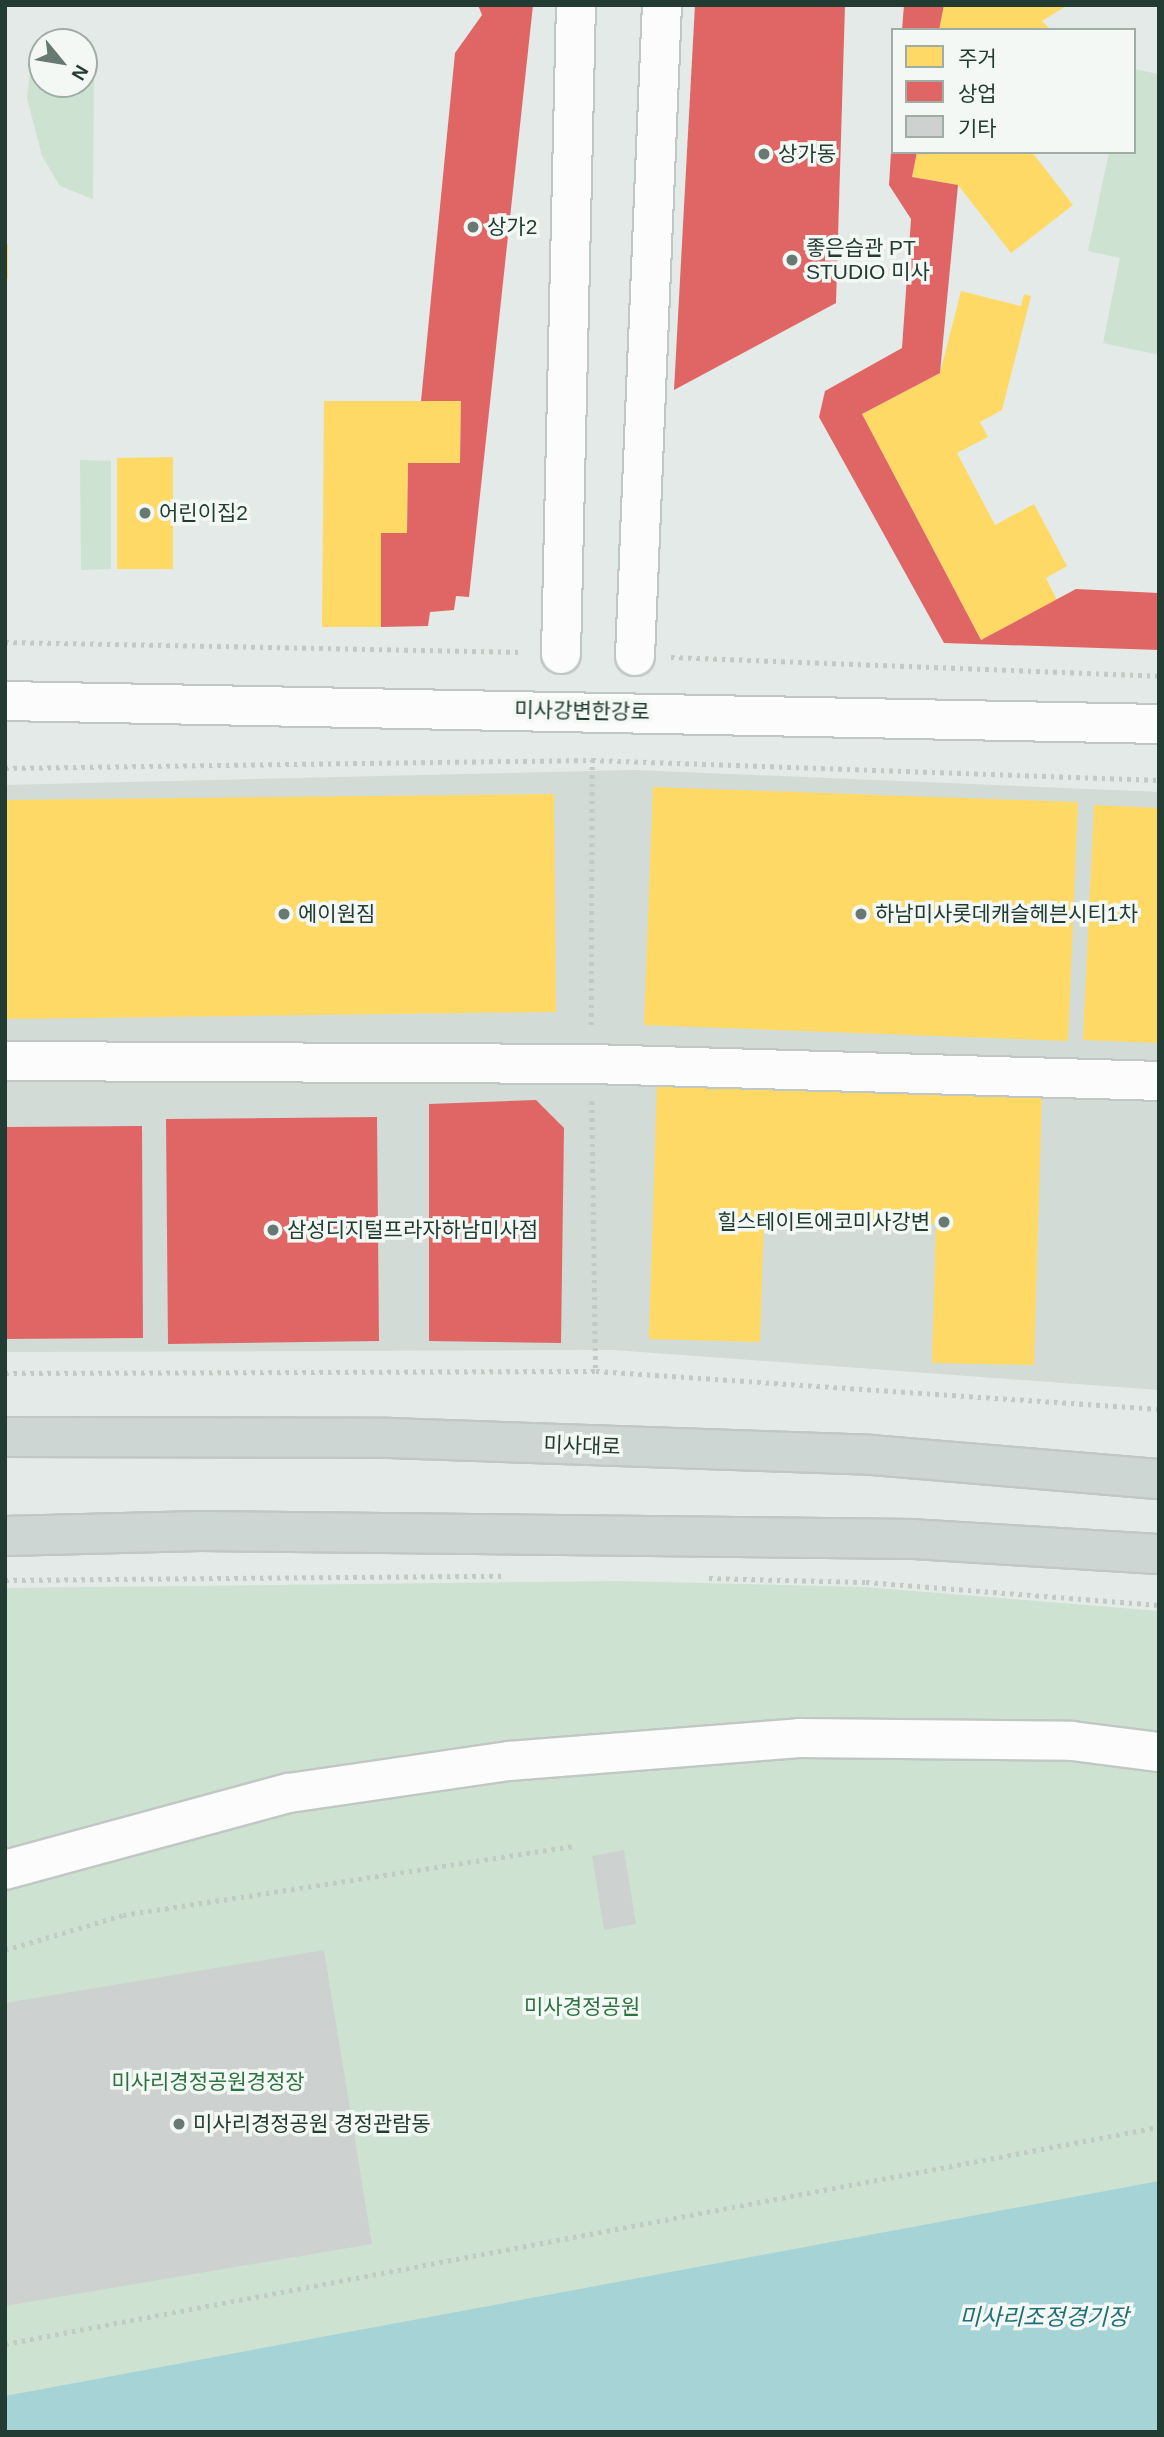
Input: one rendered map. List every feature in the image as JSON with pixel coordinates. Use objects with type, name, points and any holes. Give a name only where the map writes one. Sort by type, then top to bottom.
[{"type":"main road","name":"미사대로","points":[[5,1437],[388,1438],[872,1455],[1159,1479]]},
{"type":"main road","points":[[5,1536],[200,1531],[913,1539],[1156,1554]]},
{"type":"street","points":[[561,654],[576,5]]},
{"type":"street","points":[[635,656],[662,5]]},
{"type":"street","name":"미사강변한강로","points":[[5,701],[1159,724]]},
{"type":"street","points":[[5,1061],[591,1064],[1159,1081]]},
{"type":"street","points":[[5,1870],[289,1793],[509,1761],[799,1738],[1072,1741],[1159,1752]]},
{"type":"path","points":[[5,768],[592,760],[1159,780]]},
{"type":"path","points":[[5,1373],[596,1371],[1159,1409]]},
{"type":"path","points":[[5,1580],[520,1576]]},
{"type":"path","points":[[700,1578],[866,1582],[1159,1605]]},
{"type":"path","points":[[5,1950],[123,1914],[572,1846]]},
{"type":"path","points":[[5,2344],[1159,2127]]},
{"type":"shaded area","points":[[634,770],[1159,792],[1159,1390],[614,1350],[5,1352],[5,785]]},
{"type":"green space","points":[[1136,69],[1159,74],[1159,355],[1103,343],[1120,258],[1088,251],[1109,154],[1136,154]]},
{"type":"green space","points":[[28,89],[28,98],[94,98],[93,199],[60,186],[42,156],[27,98]]},
{"type":"green space","points":[[80,460],[111,461],[111,569],[81,570]]},
{"type":"green space","name":"미사경정공원","points":[[618,1581],[865,1587],[1159,1611],[1159,2432],[5,2432],[5,1588]]},
{"type":"water","name":"미사리조정경기장","points":[[1159,2181],[1159,2432],[5,2432],[5,2396]]},
{"type":"building: 주거","points":[[944,5],[1068,5],[1042,21],[1049,28],[939,28]]},
{"type":"building: 주거","points":[[917,154],[1034,154],[1073,205],[1011,253],[958,185],[912,177]]},
{"type":"building: 주거","points":[[5,244],[8,244],[8,279],[5,279]]},
{"type":"building: 주거","points":[[961,291],[1021,306],[1024,294],[1031,296],[1002,410],[980,422],[988,437],[957,453],[995,525],[1034,504],[1067,566],[1046,578],[1057,600],[981,640],[862,414],[940,373]]},
{"type":"building: 주거","points":[[324,401],[461,401],[460,463],[408,463],[407,533],[381,533],[381,627],[322,627]]},
{"type":"building: 주거","name":"어린이집2","points":[[173,457],[173,569],[117,569],[117,458]]},
{"type":"building: 주거","name":"하남미사롯데캐슬헤븐시티1차","points":[[653,787],[1078,802],[1068,1041],[644,1025]]},
{"type":"building: 주거","points":[[554,794],[556,1012],[5,1019],[5,800]]},
{"type":"building: 주거","points":[[1094,805],[1159,808],[1159,1043],[1083,1040]]},
{"type":"building: 주거","name":"힐스테이트에코미사강변","points":[[657,1081],[1042,1091],[1034,1365],[932,1363],[936,1224],[764,1219],[760,1342],[649,1339]]},
{"type":"building: 상업","name":"상가2","points":[[478,5],[533,5],[469,597],[456,596],[454,610],[430,612],[428,626],[381,627],[381,533],[407,533],[408,463],[460,463],[461,401],[421,401],[455,53],[482,15]]},
{"type":"building: 상업","name":"상가동","points":[[695,5],[845,5],[836,303],[674,390]]},
{"type":"building: 상업","points":[[904,5],[944,5],[939,28],[902,28]]},
{"type":"building: 상업","name":"상가동","points":[[891,152],[917,154],[912,177],[958,185],[940,373],[862,414],[981,640],[1076,589],[1159,593],[1159,650],[944,643],[819,417],[825,391],[902,348],[911,219],[889,185]]},
{"type":"building: 상업","points":[[536,1100],[564,1128],[561,1343],[429,1341],[429,1104]]},
{"type":"building: 상업","name":"삼성디지털프라자하남미사점","points":[[377,1117],[379,1341],[168,1344],[166,1119]]},
{"type":"building: 상업","points":[[142,1126],[143,1338],[5,1339],[5,1127]]},
{"type":"building: 기타","points":[[624,1850],[636,1924],[604,1930],[592,1856]]},
{"type":"building: 기타","name":"미사리경정공원 경정관람동","points":[[324,1950],[372,2244],[5,2306],[5,2003]]},
{"type":"place","name":"상가동","points":[[764,154]]},
{"type":"place","name":"상가2","points":[[473,227]]},
{"type":"place","name":"좋은습관 PT STUDIO 미사","points":[[792,260]]},
{"type":"place","name":"어린이집2","points":[[145,513]]},
{"type":"place","name":"에이원짐","points":[[284,914]]},
{"type":"place","name":"하남미사롯데캐슬헤븐시티1차","points":[[861,914]]},
{"type":"place","name":"힐스테이트에코미사강변","points":[[944,1222]]},
{"type":"place","name":"삼성디지털프라자하남미사점","points":[[273,1230]]},
{"type":"place","name":"미사리경정공원 경정관람동","points":[[179,2124]]},
{"type":"park label","name":"미사리경정공원경정장","points":[[208,2082]]}]
